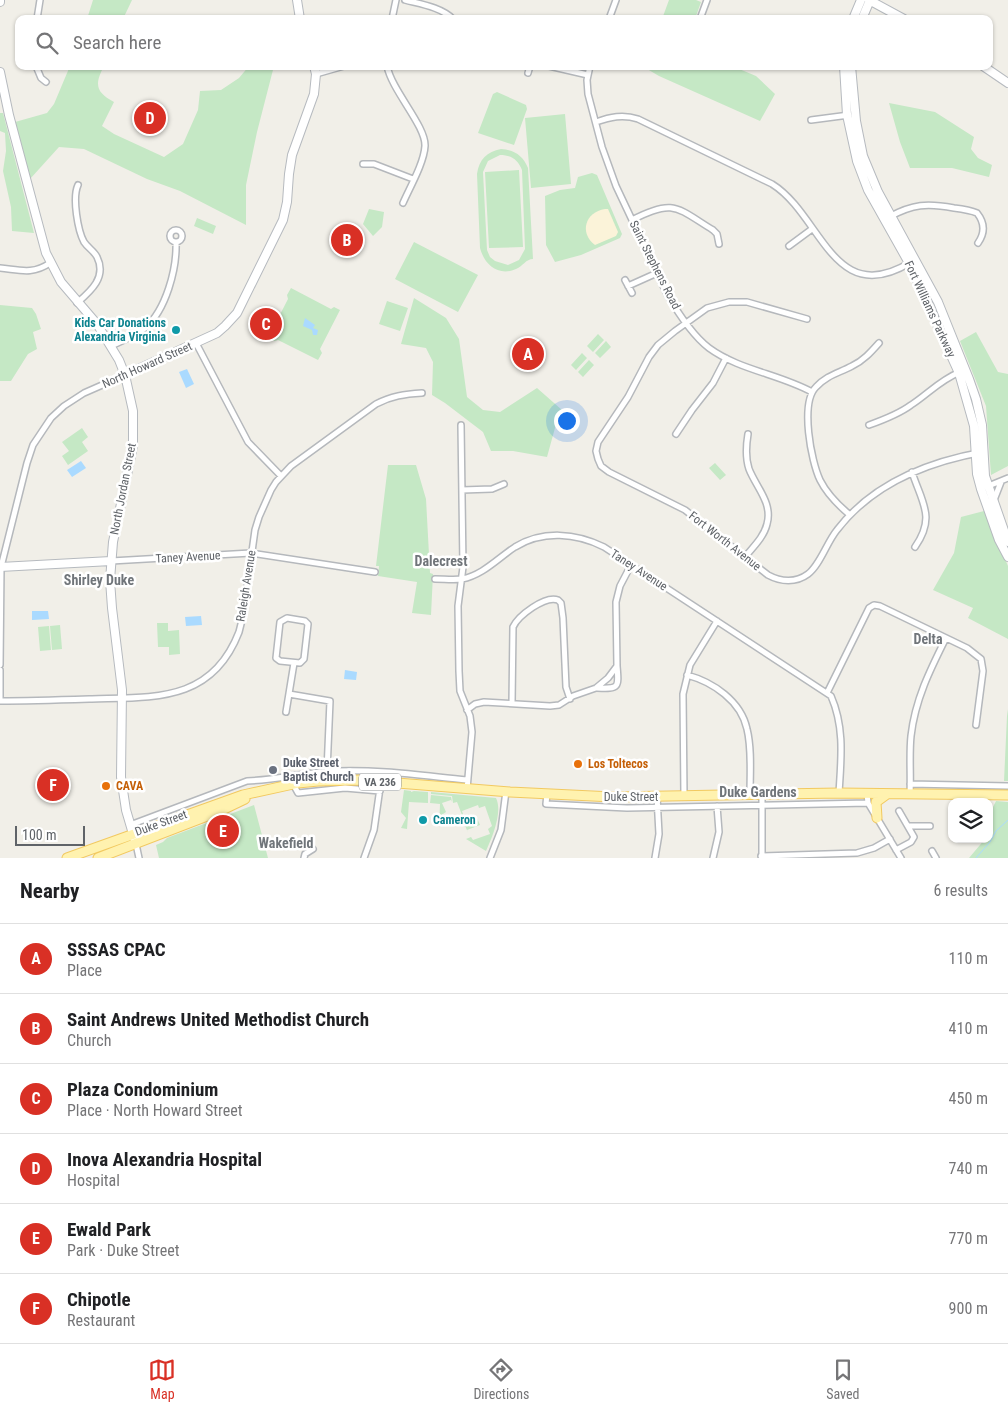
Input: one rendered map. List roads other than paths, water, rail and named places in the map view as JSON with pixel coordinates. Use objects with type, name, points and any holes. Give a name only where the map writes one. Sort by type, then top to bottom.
[{"type":"main road","name":"Duke Street","points":[[98,858],[220,812],[256,793],[291,780],[467,784],[506,791],[594,797],[839,793],[867,798],[910,789],[966,798],[1005,795]]},
{"type":"main road","name":"Duke Street","points":[[67,858],[131,829],[243,795],[256,793]]},
{"type":"main road","points":[[877,818],[876,802],[887,794]]},
{"type":"street","points":[[38,15],[40,0]]},
{"type":"street","points":[[297,0],[299,15]]},
{"type":"street","points":[[393,15],[396,0]]},
{"type":"street","points":[[405,0],[448,15]]},
{"type":"street","points":[[610,15],[616,0]]},
{"type":"street","points":[[701,15],[707,0]]},
{"type":"street","points":[[855,15],[861,0]]},
{"type":"street","points":[[863,15],[869,0],[897,15]]},
{"type":"street","points":[[38,70],[41,78],[46,82]]},
{"type":"street","name":"North Howard Street","points":[[0,665],[0,567],[27,462],[37,437],[51,418],[72,400],[221,330],[237,313],[283,221],[291,161],[314,94],[315,70]]},
{"type":"street","points":[[388,70],[392,82],[425,140],[424,153],[403,203]]},
{"type":"street","points":[[566,70],[588,75]]},
{"type":"street","name":"Saint Stephens Road","points":[[589,70],[588,94],[610,172],[670,299],[686,323],[708,347],[726,358],[788,380],[812,392]]},
{"type":"street","name":"Fort Williams Parkway","points":[[845,70],[851,115]]},
{"type":"street","name":"Fort Williams Parkway","points":[[851,70],[851,138],[861,173],[868,190],[888,218],[912,261],[962,372],[985,488],[1007,553]]},
{"type":"street","points":[[989,70],[1008,83]]},
{"type":"street","name":"North Jordan Street","points":[[0,72],[4,107],[42,242],[50,263],[61,282],[97,324],[119,360],[125,375],[133,411],[133,443],[116,521],[111,561],[112,603],[122,698],[120,770],[122,791],[136,844]]},
{"type":"street","points":[[811,120],[851,115]]},
{"type":"street","points":[[596,122],[612,117],[633,117],[772,184],[783,192],[834,257],[847,269],[856,273],[869,276],[882,274],[903,267],[912,261]]},
{"type":"street","points":[[363,164],[374,164],[413,180]]},
{"type":"street","points":[[78,185],[75,200],[82,234],[86,245],[96,256],[100,267],[96,285],[78,303]]},
{"type":"street","points":[[888,218],[904,209],[920,205],[972,211],[977,213],[983,224],[983,236],[978,243]]},
{"type":"street","points":[[632,220],[658,208],[671,206],[713,230],[718,234],[719,244]]},
{"type":"street","points":[[789,246],[812,229]]},
{"type":"street","points":[[111,346],[141,331],[157,315],[172,277],[176,256],[176,242]]},
{"type":"street","points":[[0,268],[31,272],[42,269],[50,263]]},
{"type":"street","points":[[628,286],[657,273]]},
{"type":"street","points":[[625,280],[632,293]]},
{"type":"street","name":"Fort Worth Avenue","points":[[807,319],[758,305],[736,301],[716,305],[702,311],[664,340],[649,358],[628,398],[602,434],[596,455],[601,466],[685,510],[773,578],[788,581],[797,580],[807,575],[814,568],[833,535],[850,515],[863,502],[885,486],[912,472],[948,459],[979,453]]},
{"type":"street","points":[[196,343],[248,442],[281,476]]},
{"type":"street","points":[[850,515],[828,492],[816,471],[807,412],[808,403],[812,392],[830,375],[861,361],[879,343]]},
{"type":"street","points":[[676,434],[713,383],[726,358]]},
{"type":"street","points":[[869,425],[911,405],[942,381],[962,372]]},
{"type":"street","name":"Raleigh Avenue","points":[[0,701],[162,696],[184,690],[200,682],[219,665],[231,649],[239,632],[243,616],[251,553],[259,517],[266,498],[281,476],[307,454],[382,401],[400,395],[422,393]]},
{"type":"street","points":[[461,425],[462,579],[458,606],[459,671],[460,691],[470,716],[472,732],[467,784]]},
{"type":"street","points":[[745,557],[764,532],[768,516],[764,496],[748,466],[746,453],[748,434]]},
{"type":"street","points":[[912,472],[926,508],[927,519],[926,527],[915,547]]},
{"type":"street","points":[[985,488],[1008,478]]},
{"type":"street","points":[[994,503],[1001,482]]},
{"type":"street","points":[[462,490],[492,490],[504,484]]},
{"type":"street","name":"Fort Williams Parkway","points":[[985,488],[994,503],[1008,542]]},
{"type":"street","name":"Taney Avenue","points":[[435,579],[462,579],[488,568],[522,544],[537,538],[552,535],[577,537],[592,541],[827,693]]},
{"type":"street","name":"Taney Avenue","points":[[0,567],[251,553],[375,572]]},
{"type":"street","points":[[467,710],[479,703],[555,706],[579,693],[596,688],[616,687],[618,684],[616,602],[620,586],[631,565]]},
{"type":"street","points":[[512,703],[513,627],[523,615],[544,602],[555,598],[561,604],[563,612],[566,687],[570,699]]},
{"type":"street","points":[[839,793],[842,739],[832,699],[827,693],[868,612],[874,605],[884,607],[972,651],[981,659],[983,664],[982,683],[976,725]]},
{"type":"street","points":[[285,618],[305,621],[308,625],[303,661],[294,663],[280,661],[276,658],[280,622],[285,618]]},
{"type":"street","points":[[684,796],[683,694],[693,658],[717,621]]},
{"type":"street","points":[[946,638],[923,684],[915,712],[910,738],[910,789],[1008,786]]},
{"type":"street","points":[[286,712],[294,663]]},
{"type":"street","points":[[596,688],[608,678],[617,666]]},
{"type":"street","points":[[0,670],[0,701]]},
{"type":"street","points":[[687,675],[706,681],[717,688],[733,704],[745,721],[748,737],[750,795]]},
{"type":"street","points":[[289,694],[330,701],[327,771]]},
{"type":"street","points":[[131,829],[247,781],[291,780],[327,771],[381,782],[374,830],[367,857]]},
{"type":"street","points":[[1001,786],[1005,795]]},
{"type":"street","points":[[490,858],[501,830],[506,791]]},
{"type":"street","points":[[547,794],[546,804],[657,808],[867,798],[901,858]]},
{"type":"street","points":[[762,794],[761,857],[857,853],[874,848],[890,839]]},
{"type":"street","points":[[655,858],[658,834],[657,797]]},
{"type":"street","points":[[713,858],[719,832],[717,806]]},
{"type":"street","points":[[896,850],[913,840],[912,832],[899,811]]},
{"type":"street","points":[[908,826],[930,826]]},
{"type":"street","points":[[136,844],[139,858]]},
{"type":"street","points":[[304,858],[305,854],[313,848]]},
{"type":"street","points":[[932,851],[936,858]]},
{"type":"water","points":[[305,318],[315,325],[313,328],[318,330],[317,335],[313,335],[312,330],[303,326]]},
{"type":"water","points":[[187,369],[194,384],[186,388],[179,372]]},
{"type":"water","points":[[81,461],[86,468],[72,477],[67,470]]},
{"type":"water","points":[[32,611],[48,611],[49,619],[32,620]]},
{"type":"water","points":[[201,616],[202,625],[186,626],[185,617]]},
{"type":"water","points":[[345,670],[357,672],[356,680],[344,679]]},
{"type":"waterway","points":[[976,858],[990,842],[996,831],[1008,820]]},
{"type":"place","name":"Inova Alexandria Hospital","points":[[150,118]]},
{"type":"place","name":"Saint Andrews United Methodist Church","points":[[347,240]]},
{"type":"place","name":"Plaza Condominium","points":[[266,324]]},
{"type":"place","name":"Kids Car Donations Alexandria Virginia","points":[[176,330]]},
{"type":"place","name":"SSSAS CPAC","points":[[528,354]]},
{"type":"place","name":"Los Toltecos","points":[[578,764]]},
{"type":"place","name":"Duke Street Baptist Church","points":[[273,770]]},
{"type":"place","name":"Chipotle","points":[[53,785]]},
{"type":"place","name":"CAVA","points":[[106,786]]},
{"type":"place","name":"Cameron","points":[[423,820]]},
{"type":"place","name":"Ewald Park","points":[[223,831]]},
{"type":"district","name":"Dalecrest","points":[[441,561]]},
{"type":"district","name":"Shirley Duke","points":[[99,580]]},
{"type":"district","name":"Delta","points":[[928,639]]},
{"type":"district","name":"Duke Gardens","points":[[758,792]]},
{"type":"district","name":"Wakefield","points":[[286,843]]}]
